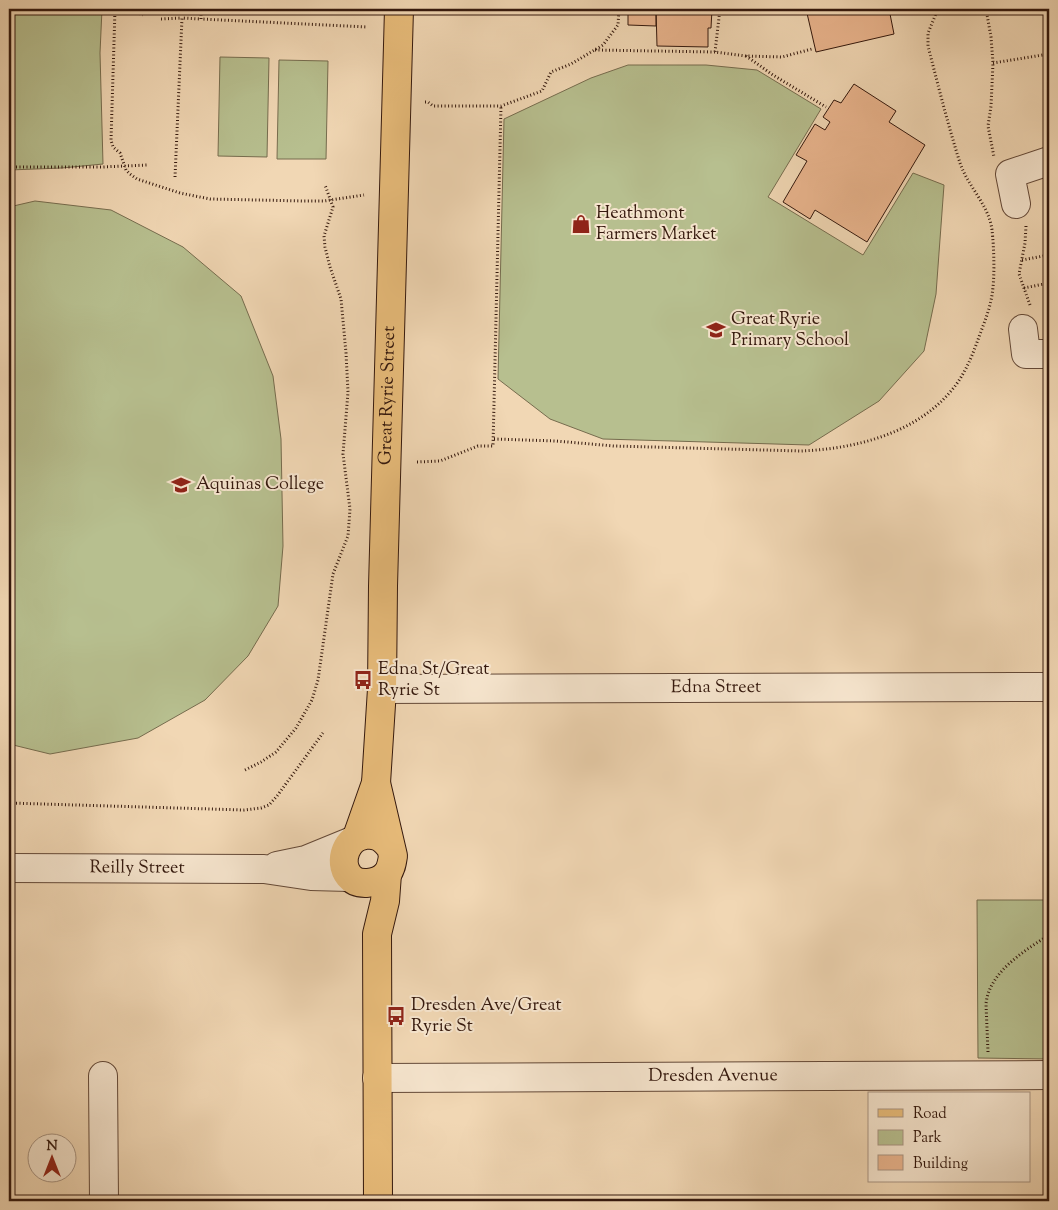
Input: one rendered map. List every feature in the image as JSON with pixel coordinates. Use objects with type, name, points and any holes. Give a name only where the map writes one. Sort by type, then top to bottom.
[{"type":"main road","name":"Great Ryrie Street","points":[[378,1201],[377,934],[385,901],[389,861],[376,783],[382,689],[383,586],[399,9]]},
{"type":"main road","name":"Great Ryrie Street","points":[[353,840],[376,783]]},
{"type":"main road","points":[[370,834],[378,836],[385,841],[389,861],[380,880],[372,882],[353,879],[346,870],[344,856],[353,840],[370,834]]},
{"type":"main road","name":"Great Ryrie Street","points":[[353,879],[364,894],[377,934]]},
{"type":"street","points":[[1016,204],[1010,174],[1049,161]]},
{"type":"street","name":"Edna Street","points":[[382,689],[1049,687]]},
{"type":"street","name":"Reilly Street","points":[[264,869],[306,860],[353,840]]},
{"type":"street","name":"Reilly Street","points":[[9,868],[264,869],[311,876],[353,879]]},
{"type":"street","name":"Dresden Avenue","points":[[377,1078],[1049,1075]]},
{"type":"street","points":[[103,1076],[104,1201]]},
{"type":"path","points":[[115,9],[111,140],[113,147],[120,153],[126,170],[137,180],[180,193],[210,199],[331,200],[364,196]]},
{"type":"path","points":[[130,9],[144,14]]},
{"type":"path","points":[[425,102],[433,106],[501,106],[542,91],[551,72],[603,46],[618,25],[619,9]]},
{"type":"path","points":[[715,52],[720,9]]},
{"type":"path","points":[[494,439],[556,441],[614,446],[801,451],[828,450],[855,445],[892,432],[937,406],[962,376],[975,351],[988,312],[992,295],[993,277],[992,230],[989,217],[960,163],[928,46],[928,33],[938,9]]},
{"type":"path","points":[[986,9],[993,63],[988,126],[992,152],[1000,174],[1010,174]]},
{"type":"path","points":[[201,11],[201,18]]},
{"type":"path","points":[[175,177],[182,18]]},
{"type":"path","points":[[161,19],[201,18],[367,26]]},
{"type":"path","points":[[595,50],[715,52],[746,56],[782,57],[812,50]]},
{"type":"path","points":[[993,63],[1049,54]]},
{"type":"path","points":[[746,56],[773,75],[826,107]]},
{"type":"path","points":[[417,462],[440,461],[478,446],[494,446],[501,106]]},
{"type":"path","points":[[9,167],[147,164]]},
{"type":"path","points":[[245,770],[276,752],[296,728],[312,700],[318,680],[333,574],[348,536],[350,509],[343,454],[348,392],[344,319],[341,299],[330,267],[324,236],[333,207],[324,185]]},
{"type":"path","points":[[1016,204],[1026,218],[1025,243],[1019,274],[1030,305],[1031,353]]},
{"type":"path","points":[[1022,260],[1049,255]]},
{"type":"path","points":[[1024,288],[1049,283]]},
{"type":"path","points":[[9,803],[244,810],[261,808],[269,805],[278,796],[323,733]]},
{"type":"path","points":[[988,1075],[986,1004],[992,982],[1012,962],[1049,935]]},
{"type":"green space","points":[[9,9],[102,9],[100,53],[103,164],[9,170]]},
{"type":"green space","points":[[220,57],[269,58],[267,157],[218,156]]},
{"type":"green space","points":[[279,60],[328,61],[326,159],[277,159]]},
{"type":"green space","points":[[628,65],[706,65],[757,70],[821,109],[768,197],[863,255],[913,173],[944,185],[936,294],[924,351],[879,401],[809,445],[603,439],[550,419],[498,379],[504,119],[591,78]]},
{"type":"green space","points":[[35,201],[111,210],[183,247],[241,296],[273,376],[281,439],[283,546],[278,606],[248,656],[205,700],[138,738],[50,754],[9,744],[9,207]]},
{"type":"green space","points":[[977,900],[1049,900],[1049,1059],[978,1058]]},
{"type":"building","points":[[628,9],[656,9],[656,26],[628,25]]},
{"type":"building","points":[[656,9],[712,9],[711,28],[708,28],[708,47],[657,46]]},
{"type":"building","points":[[806,9],[889,9],[894,34],[816,52]]},
{"type":"building","points":[[854,84],[896,111],[889,122],[925,145],[867,242],[815,210],[810,219],[783,202],[807,161],[796,155],[815,124],[825,130],[830,122],[823,117],[834,100],[841,103]]},
{"type":"place","name":"Heathmont Farmers Market","points":[[581,224]]},
{"type":"place","name":"Great Ryrie Primary School","points":[[716,330]]},
{"type":"place","name":"Aquinas College","points":[[181,485]]},
{"type":"place","name":"Edna St/Great Ryrie St","points":[[363,680]]},
{"type":"place","name":"Dresden Ave/Great Ryrie St","points":[[396,1016]]}]
